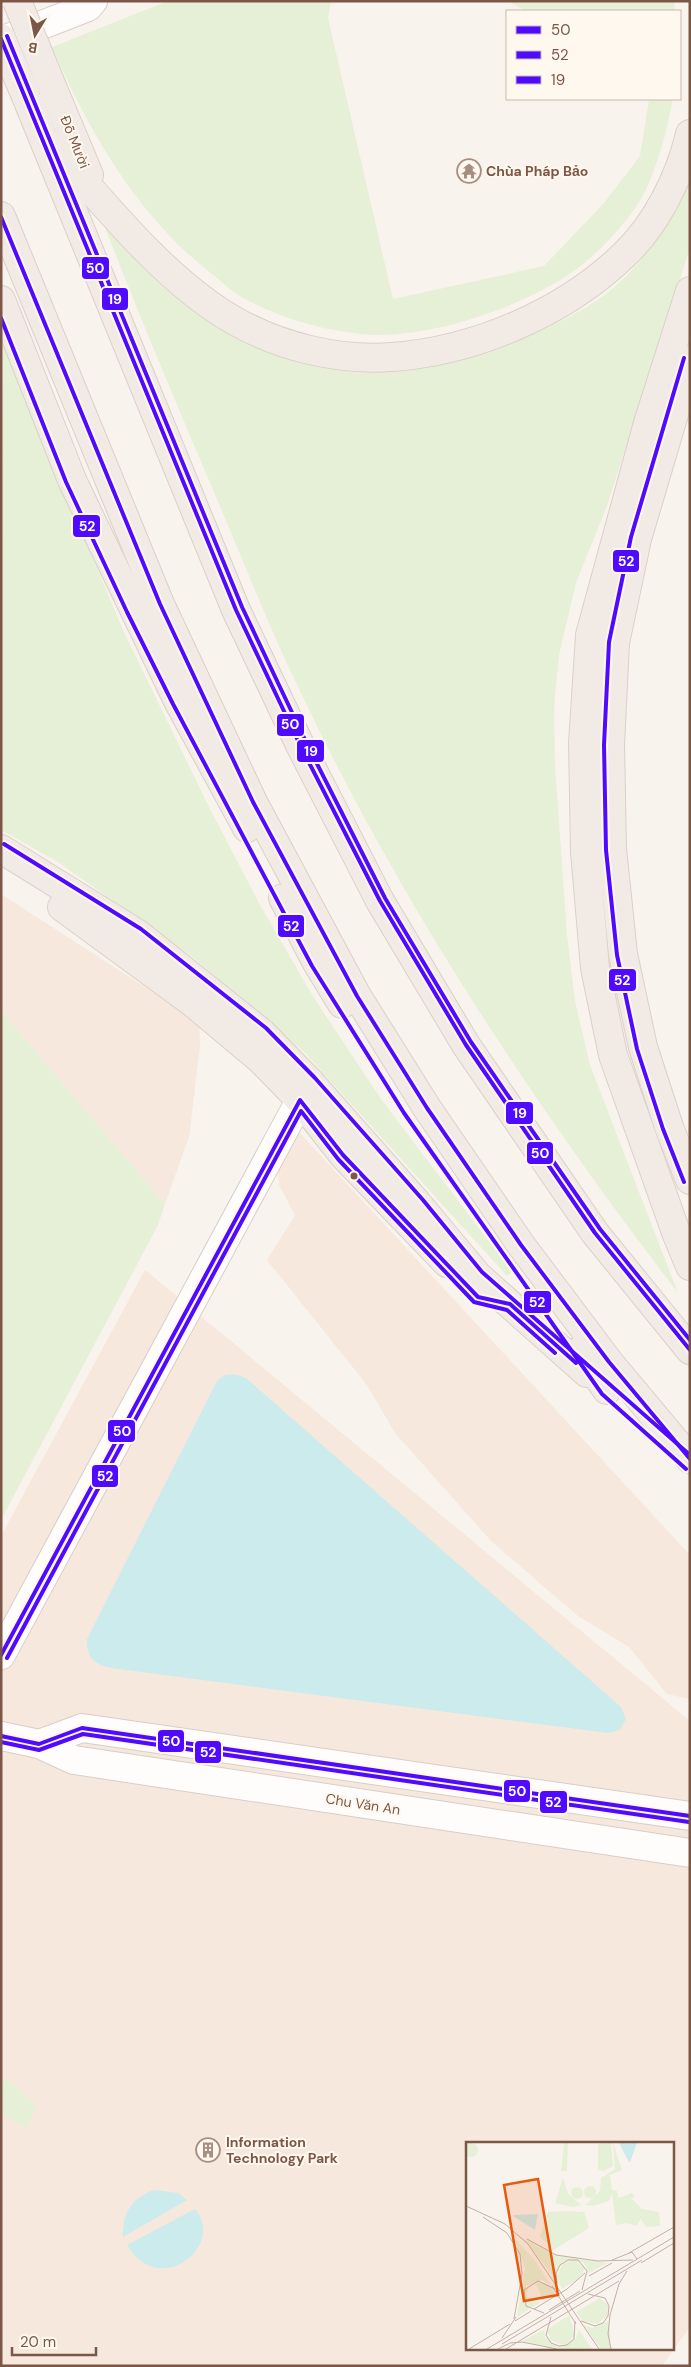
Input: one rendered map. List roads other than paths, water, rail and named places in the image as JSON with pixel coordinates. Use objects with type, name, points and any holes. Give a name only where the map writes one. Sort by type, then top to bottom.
[{"type":"highway","name":"Đỗ Mười","points":[[17,1],[97,195]]},
{"type":"highway","name":"Đỗ Mười","points":[[1,39],[236,610],[301,747],[380,901],[466,1045],[595,1233],[690,1350]]},
{"type":"highway","points":[[40,130],[97,195],[165,267],[199,296],[234,321],[270,337],[306,349],[348,356],[392,357],[440,350],[482,338],[525,321],[562,302],[595,281],[626,254],[652,221],[672,184],[690,134]]},
{"type":"highway","points":[[1,216],[160,604],[253,802],[357,996],[427,1108],[521,1245],[609,1362],[690,1459]]},
{"type":"highway","points":[[690,292],[648,423],[590,635],[584,743],[585,852],[595,968],[613,1054],[673,1226],[690,1266]]},
{"type":"highway","points":[[1,300],[72,480],[129,600],[178,701],[264,860],[316,963],[408,1109],[607,1390]]},
{"type":"highway","points":[[690,360],[637,540],[627,587],[616,643],[610,745],[612,849],[623,954],[643,1047],[669,1127],[690,1180]]},
{"type":"highway","points":[[1,849],[138,934],[262,1034],[305,1091],[418,1204],[478,1276],[690,1464]]},
{"type":"highway","points":[[1,870],[62,907],[193,1003],[261,1060],[305,1091]]},
{"type":"street","points":[[1,39],[88,7],[93,1]]},
{"type":"street","points":[[1,1654],[305,1091]]},
{"type":"street","points":[[39,1744],[82,1728],[690,1816]]},
{"type":"street","name":"Chu Văn An","points":[[1,1736],[39,1744],[74,1760],[690,1854]]},
{"type":"water","points":[[234,1374],[246,1378],[621,1707],[626,1719],[620,1730],[608,1733],[111,1668],[92,1659],[88,1651],[87,1639],[217,1381],[224,1375]]},
{"type":"water","points":[[154,2190],[178,2193],[187,2200],[123,2237],[124,2221],[130,2208],[140,2197]]},
{"type":"water","points":[[195,2209],[202,2223],[202,2238],[196,2251],[185,2261],[171,2267],[156,2268],[141,2261],[127,2245]]},
{"type":"place","name":"Chùa Pháp Bảo","points":[[469,171]]},
{"type":"place","name":"Information Technology Park","points":[[208,2150]]}]
